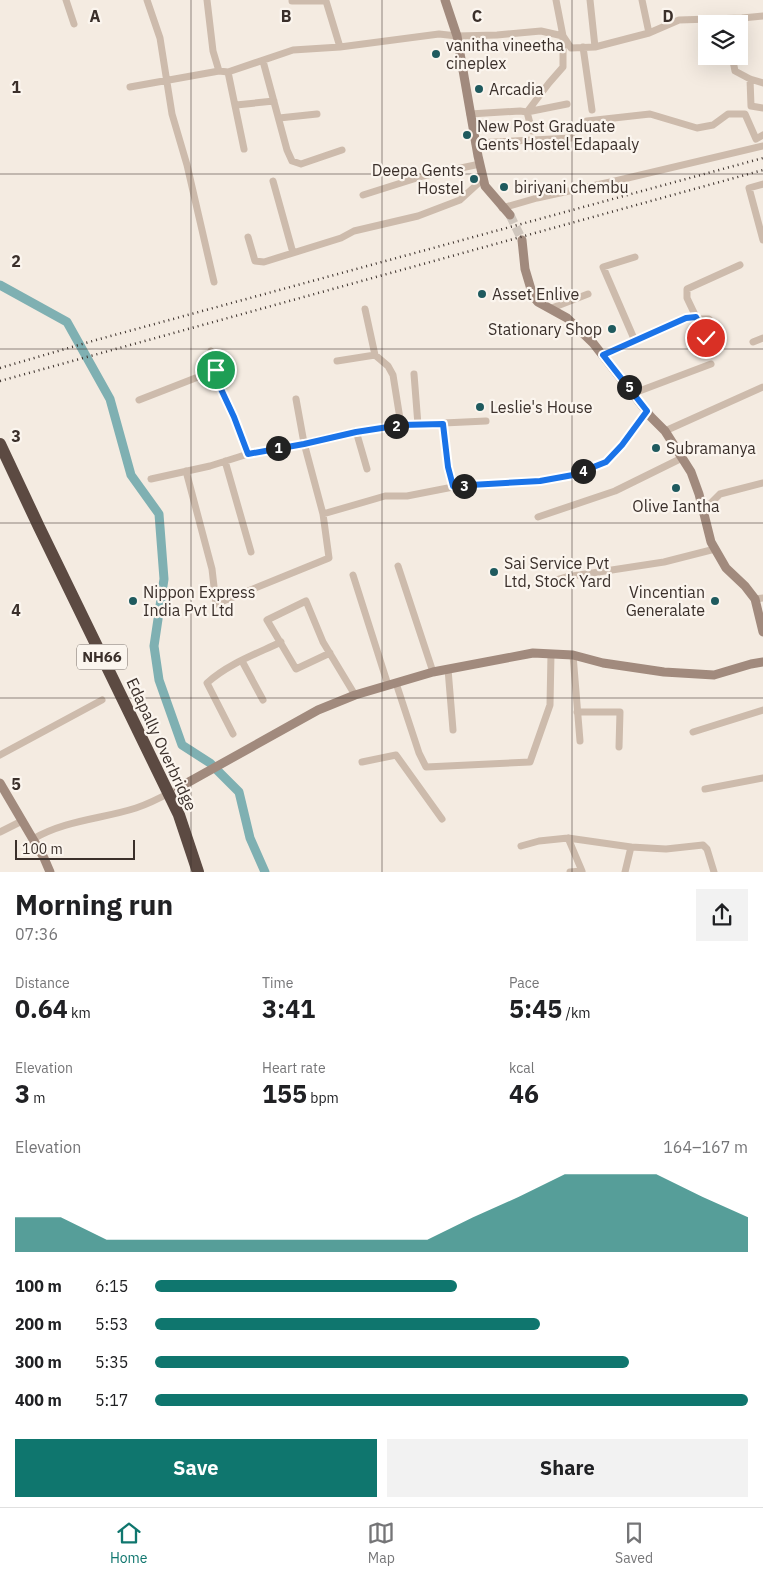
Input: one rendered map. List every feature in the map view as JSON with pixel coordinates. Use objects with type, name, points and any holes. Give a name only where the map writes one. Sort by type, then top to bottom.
[{"type":"highway","name":"Edapally Overbridge","points":[[0,444],[179,815],[198,872]]},
{"type":"street","points":[[66,0],[74,24]]},
{"type":"street","points":[[147,0],[160,38],[172,114],[187,165],[214,282]]},
{"type":"street","points":[[207,0],[213,51],[219,70]]},
{"type":"street","points":[[445,0],[457,36],[483,179],[489,192],[510,215]]},
{"type":"street","points":[[527,112],[564,67],[564,36],[556,0]]},
{"type":"street","points":[[590,0],[595,47]]},
{"type":"street","points":[[642,0],[650,33]]},
{"type":"street","points":[[292,1],[326,1],[340,47]]},
{"type":"street","points":[[748,18],[763,16]]},
{"type":"street","points":[[130,87],[219,70],[228,72],[293,50],[340,47],[440,34],[457,36],[498,35],[541,31],[564,36],[571,48],[595,47],[650,33],[679,20],[698,20]]},
{"type":"street","points":[[583,47],[592,110]]},
{"type":"street","points":[[262,60],[287,150],[292,161],[301,164],[342,150]]},
{"type":"street","points":[[734,65],[735,71],[763,83]]},
{"type":"street","points":[[228,72],[244,150]]},
{"type":"street","points":[[750,79],[751,106],[763,108]]},
{"type":"street","points":[[236,106],[274,100]]},
{"type":"street","points":[[470,114],[527,112],[567,104]]},
{"type":"street","points":[[527,112],[532,131]]},
{"type":"street","points":[[279,118],[317,114]]},
{"type":"street","points":[[587,121],[650,114],[697,128],[713,125],[728,114],[745,114],[756,139],[763,135]]},
{"type":"street","points":[[475,143],[572,138]]},
{"type":"street","points":[[502,208],[537,198],[615,182],[763,146]]},
{"type":"street","points":[[364,195],[422,176],[480,164]]},
{"type":"street","points":[[248,237],[256,262],[264,262],[341,238],[354,231],[398,222],[453,203],[460,200],[483,179]]},
{"type":"street","points":[[273,181],[293,253]]},
{"type":"street","points":[[763,184],[749,188],[763,240]]},
{"type":"street","points":[[522,240],[525,269],[530,289],[538,302],[552,308],[567,318],[593,343],[665,431],[691,472],[699,494],[711,542],[726,568],[759,599],[763,632]]},
{"type":"street","points":[[635,257],[603,267],[635,341]]},
{"type":"street","points":[[706,338],[687,298],[687,289],[740,265]]},
{"type":"street","points":[[552,308],[588,294]]},
{"type":"street","points":[[365,309],[375,355],[388,366],[393,375],[401,425]]},
{"type":"street","points":[[603,355],[686,318],[709,319],[718,332]]},
{"type":"street","points":[[754,342],[763,338]]},
{"type":"street","points":[[211,351],[220,387],[248,454]]},
{"type":"street","points":[[338,361],[375,355]]},
{"type":"street","points":[[634,393],[711,364]]},
{"type":"street","points":[[139,400],[216,370]]},
{"type":"street","points":[[414,374],[418,425]]},
{"type":"street","points":[[665,431],[763,387]]},
{"type":"street","points":[[186,471],[212,570],[216,604],[329,558],[323,514],[304,444],[296,399]]},
{"type":"street","points":[[323,514],[385,496],[407,496],[453,486],[540,481],[573,475],[606,462],[622,445],[647,411]]},
{"type":"street","points":[[151,479],[248,454],[356,432],[401,425],[486,421]]},
{"type":"street","points":[[443,424],[448,467],[453,486]]},
{"type":"street","points":[[356,432],[367,469]]},
{"type":"street","points":[[538,517],[615,491],[682,458]]},
{"type":"street","points":[[225,461],[251,552]]},
{"type":"street","points":[[703,511],[720,494],[763,483]]},
{"type":"street","points":[[552,581],[566,577],[664,562],[715,549]]},
{"type":"street","points":[[398,566],[433,672]]},
{"type":"street","points":[[353,574],[392,684],[426,767],[530,762],[550,705],[552,654]]},
{"type":"street","points":[[330,653],[296,669],[267,620],[306,601],[323,642],[330,653],[355,695]]},
{"type":"street","points":[[233,734],[207,683],[213,677],[281,642]]},
{"type":"street","points":[[33,838],[44,832],[74,822],[136,808],[178,788],[318,710],[355,695],[433,672],[533,653],[573,655],[603,663],[664,672],[714,675],[763,662]]},
{"type":"street","points":[[573,655],[580,741]]},
{"type":"street","points":[[242,661],[263,700]]},
{"type":"street","points":[[448,669],[453,730]]},
{"type":"street","points":[[0,754],[102,700]]},
{"type":"street","points":[[693,732],[763,710]]},
{"type":"street","points":[[577,712],[620,712],[619,747]]},
{"type":"street","points":[[362,762],[396,755],[442,819]]},
{"type":"street","points":[[705,789],[763,778]]},
{"type":"street","points":[[0,783],[33,838],[50,872]]},
{"type":"street","points":[[0,832],[22,821]]},
{"type":"street","points":[[568,838],[582,871],[570,872]]},
{"type":"street","points":[[521,846],[539,841],[568,838],[631,847],[666,849],[703,844],[707,850],[714,872]]},
{"type":"street","points":[[625,872],[631,847]]},
{"type":"waterway","points":[[0,285],[67,322],[110,399],[131,475],[159,514],[164,579],[154,646],[159,680],[182,745],[210,763],[239,792],[250,838],[265,872]]},
{"type":"tunnel","points":[[510,215],[522,240]]},
{"type":"railway","points":[[0,368],[96,340],[763,158]]},
{"type":"railway","points":[[0,381],[763,170]]},
{"type":"place","name":"vanitha vineetha cineplex","points":[[436,54]]},
{"type":"place","name":"Arcadia","points":[[479,89]]},
{"type":"place","name":"New Post Graduate Gents Hostel Edapaaly","points":[[467,135]]},
{"type":"place","name":"Deepa Gents Hostel","points":[[474,179]]},
{"type":"place","name":"biriyani chembu","points":[[504,187]]},
{"type":"place","name":"Asset Enlive","points":[[482,294]]},
{"type":"place","name":"Stationary Shop","points":[[612,329]]},
{"type":"place","name":"Leslie's House","points":[[480,407]]},
{"type":"place","name":"Subramanya","points":[[656,448]]},
{"type":"place","name":"Olive Iantha","points":[[676,488]]},
{"type":"place","name":"Sai Service Pvt Ltd, Stock Yard","points":[[494,572]]},
{"type":"place","name":"Nippon Express India Pvt Ltd","points":[[133,601]]},
{"type":"place","name":"Vincentian Generalate","points":[[715,601]]},
{"type":"route","points":[[216,370],[220,387],[248,454],[356,432],[401,425],[443,424],[448,467],[453,486],[540,481],[573,475],[606,462],[622,445],[647,411],[603,355],[686,318],[696,317],[706,338]]}]
